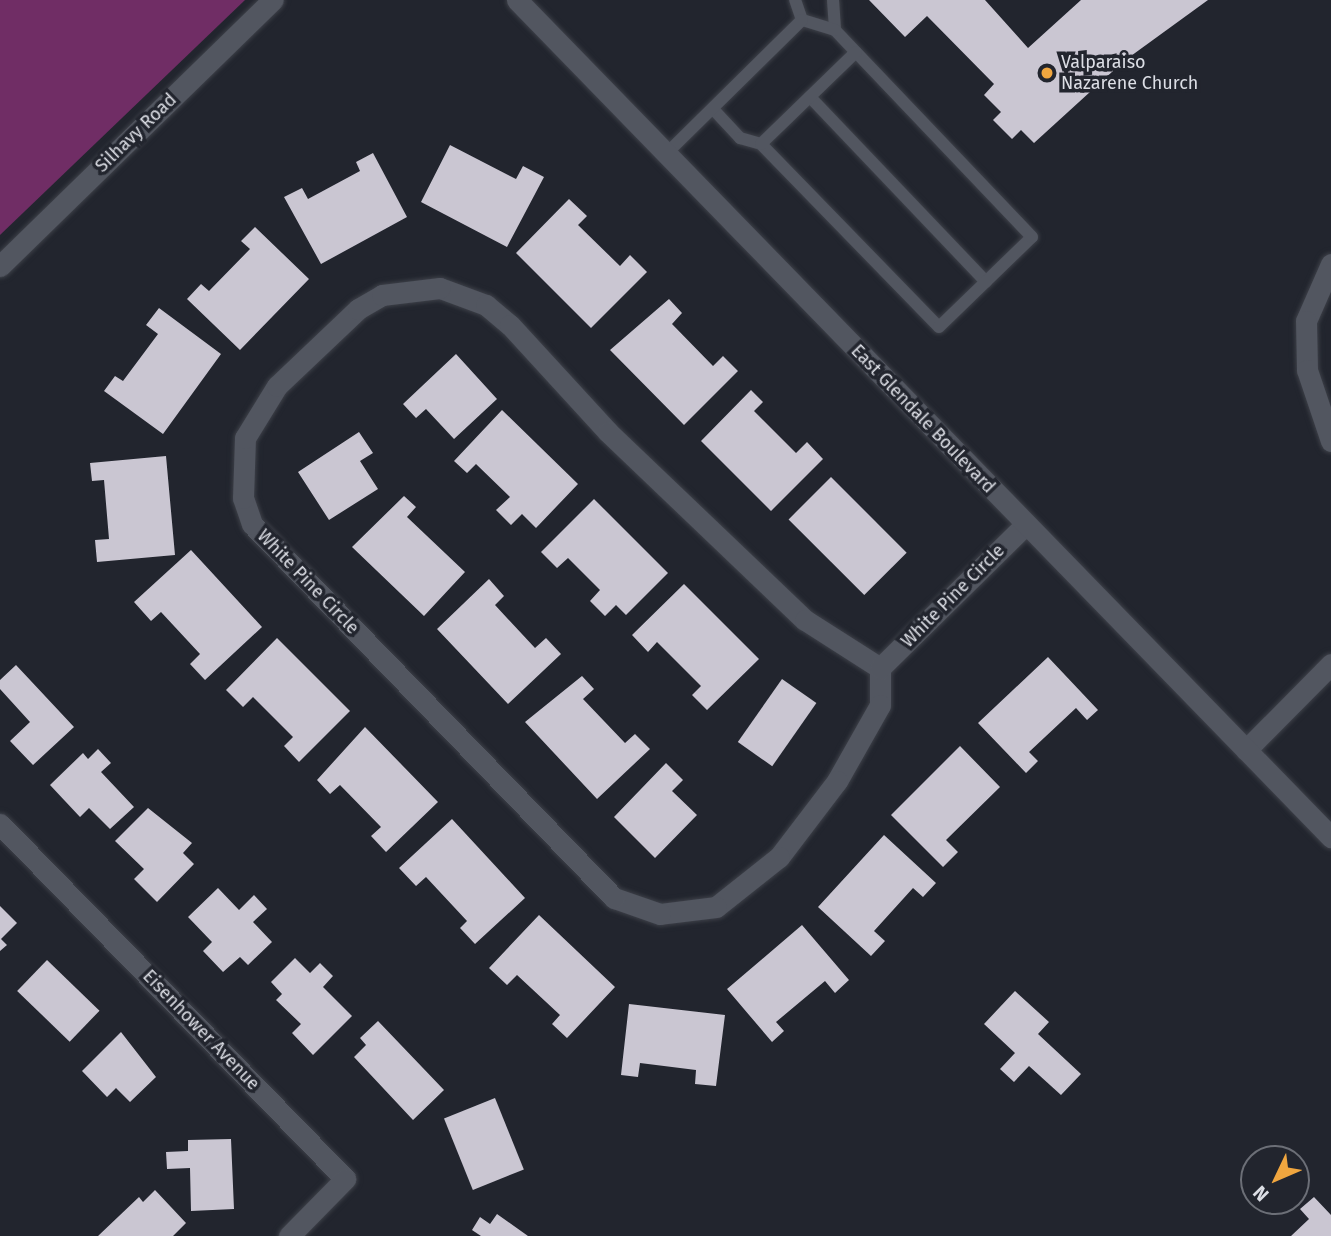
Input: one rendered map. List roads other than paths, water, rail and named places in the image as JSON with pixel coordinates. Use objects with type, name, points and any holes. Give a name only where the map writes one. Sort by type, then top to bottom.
[{"type":"street","name":"Silhavy Road","points":[[0,266],[273,0]]},
{"type":"street","name":"East Glendale Boulevard","points":[[517,0],[1331,837]]},
{"type":"street","points":[[1331,264],[1306,321],[1307,370],[1331,441]]},
{"type":"street","name":"White Pine Circle","points":[[880,668],[805,620],[608,432],[510,325],[463,293],[413,289],[358,309],[277,386],[246,438],[243,498],[271,550],[421,695],[589,877],[632,907],[688,914],[716,907],[779,858],[837,781],[880,705],[880,668],[1026,524]]},
{"type":"street","points":[[1246,750],[1331,664]]},
{"type":"street","name":"Eisenhower Avenue","points":[[0,824],[345,1180],[289,1236]]},
{"type":"lane","points":[[795,0],[802,20]]},
{"type":"lane","points":[[833,0],[835,30]]},
{"type":"lane","points":[[666,154],[802,20]]},
{"type":"lane","points":[[713,109],[740,138],[761,144],[939,327],[1032,237],[835,30],[802,20]]},
{"type":"lane","points":[[761,144],[856,52]]},
{"type":"lane","points":[[810,97],[986,282]]},
{"type":"place","name":"Valparaiso Nazarene Church","points":[[1047,73]]}]
